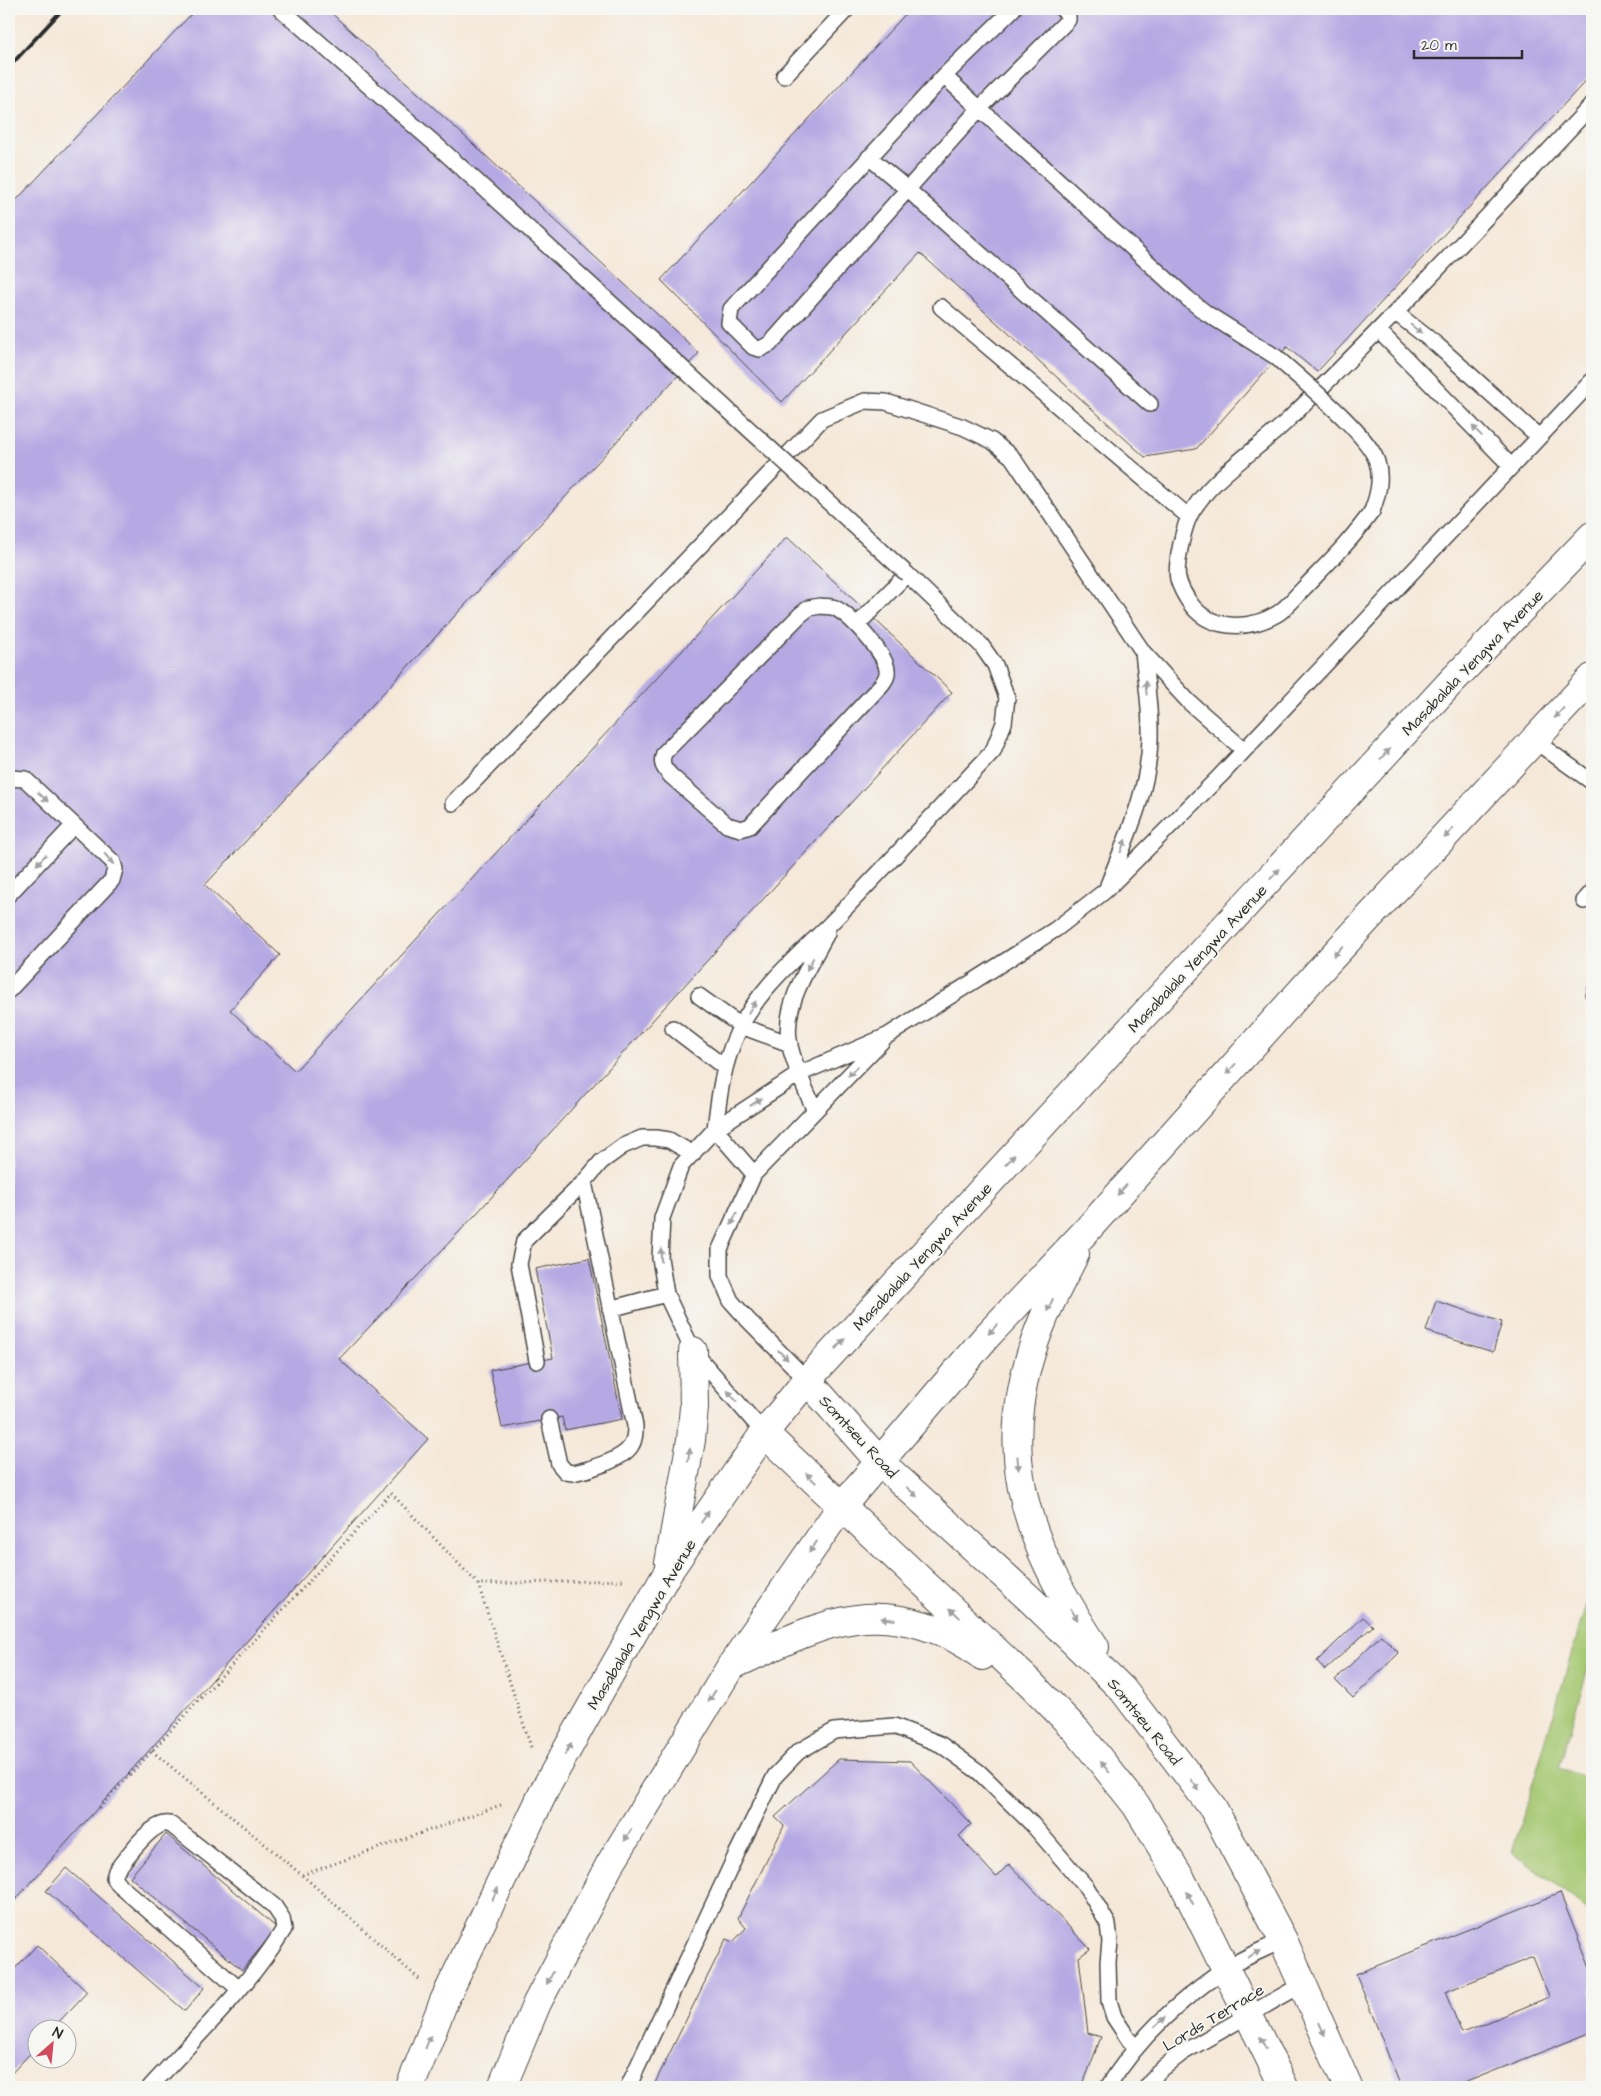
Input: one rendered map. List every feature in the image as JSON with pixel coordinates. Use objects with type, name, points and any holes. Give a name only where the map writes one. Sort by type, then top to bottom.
[{"type":"main road","name":"Masabalala Yengwa Avenue","points":[[410,2087],[444,2001],[545,1789],[666,1575],[764,1433],[807,1380],[1438,697],[1592,536]]},
{"type":"main road","points":[[502,2087],[537,2003],[610,1864],[731,1666],[841,1507],[986,1337],[1087,1230],[1319,971],[1592,678]]},
{"type":"main road","points":[[1087,1230],[1045,1316],[1032,1354],[1020,1409],[1017,1458],[1020,1486],[1026,1510],[1048,1567],[1072,1611],[1123,1690]]},
{"type":"main road","points":[[666,1575],[691,1440],[694,1407],[693,1351]]},
{"type":"main road","name":"Somtseu Road","points":[[807,1380],[879,1461],[1032,1601],[1123,1690],[1213,1808],[1283,1940],[1348,2087]]},
{"type":"main road","points":[[764,1433],[1029,1682],[1077,1731],[1136,1805],[1181,1879],[1284,2087]]},
{"type":"main road","points":[[731,1666],[803,1634],[856,1619],[878,1618],[924,1625],[951,1636],[977,1652],[1077,1731]]},
{"type":"lane","points":[[282,9],[442,150],[907,574],[981,644],[995,665],[1007,698],[1004,723],[993,751],[833,921],[782,970],[765,989],[741,1026],[724,1067],[715,1129],[754,1174]]},
{"type":"lane","points":[[784,76],[847,9]]},
{"type":"lane","points":[[1012,9],[944,76],[731,310],[730,323],[753,347],[760,349],[770,344],[979,109],[1068,20],[1069,16],[1062,9]]},
{"type":"lane","points":[[944,76],[1187,298],[1206,313],[1276,357],[1361,436],[1377,461],[1378,495],[1372,511],[1354,537],[1280,612],[1263,621],[1237,626],[1225,625],[1210,620],[1196,611],[1187,600],[1178,577],[1178,567],[1189,517],[1205,493],[1288,421],[1378,330],[1396,312],[1592,105]]},
{"type":"lane","points":[[869,158],[907,189],[1150,404]]},
{"type":"lane","points":[[941,307],[1189,517]]},
{"type":"lane","points":[[1396,312],[1540,437]]},
{"type":"lane","points":[[1378,330],[1511,466]]},
{"type":"lane","points":[[764,1433],[693,1351],[666,1294],[660,1258],[662,1218],[681,1166],[715,1129],[799,1074],[887,1036],[1056,929],[1105,891],[1244,750],[1592,380]]},
{"type":"lane","points":[[453,803],[822,419],[866,401],[886,402],[963,427],[992,441],[1012,458],[1143,652],[1189,702],[1244,750]]},
{"type":"lane","points":[[857,625],[907,574]]},
{"type":"lane","points":[[814,607],[835,608],[857,625],[884,659],[888,669],[887,676],[882,684],[750,826],[741,830],[727,825],[663,768],[661,760],[664,753],[800,615],[814,607]]},
{"type":"lane","points":[[1105,891],[1140,802],[1147,771],[1150,739],[1143,652]]},
{"type":"lane","points":[[1534,741],[1592,782]]},
{"type":"lane","points":[[9,778],[25,780],[113,862],[115,869],[112,880],[9,990]]},
{"type":"lane","points":[[9,894],[74,825]]},
{"type":"lane","points":[[814,1111],[799,1074],[790,1044],[790,1018],[800,985],[833,921]]},
{"type":"lane","points":[[699,996],[741,1026],[790,1044]]},
{"type":"lane","points":[[673,1028],[724,1067]]},
{"type":"lane","points":[[807,1380],[731,1300],[720,1276],[720,1249],[754,1174],[887,1036]]},
{"type":"lane","points":[[538,1361],[519,1264],[524,1241],[584,1182],[601,1162],[623,1146],[642,1138],[668,1140],[692,1154]]},
{"type":"lane","points":[[549,1419],[559,1464],[566,1472],[584,1471],[622,1456],[631,1446],[634,1436],[635,1426],[584,1182]]},
{"type":"lane","points":[[610,1309],[666,1294]]},
{"type":"lane","points":[[629,2086],[737,1853],[775,1776],[798,1752],[834,1731],[894,1726],[940,1744],[979,1772],[1032,1824],[1087,1888],[1108,1924],[1110,1942],[1108,1962],[1109,2001],[1114,2017],[1135,2049]]},
{"type":"lane","points":[[150,2087],[239,1989],[272,1949],[284,1930],[282,1918],[274,1906],[170,1824],[164,1822],[150,1831],[116,1871],[114,1878],[119,1885],[239,1989]]},
{"type":"lane","name":"Lords Terrace","points":[[1108,2087],[1125,2060],[1163,2019],[1225,1969],[1283,1940]]},
{"type":"lane","name":"Lords Terrace","points":[[1147,2087],[1158,2072],[1182,2053],[1303,1984]]},
{"type":"path","points":[[99,1808],[391,1493],[478,1584],[545,1789],[302,1876]]},
{"type":"path","points":[[478,1584],[666,1575]]},
{"type":"path","points":[[152,1751],[302,1876],[444,2001]]},
{"type":"green space","points":[[1592,1585],[1592,1654],[1559,1768],[1592,1779],[1592,1916],[1564,1891],[1512,1853]]},
{"type":"building","points":[[196,9],[327,9],[699,353],[205,885],[280,955],[230,1010],[295,1071],[787,537],[952,692],[477,1213],[339,1359],[428,1439],[9,1907],[9,208]]},
{"type":"building","points":[[910,9],[1592,9],[1592,74],[1317,372],[1287,347],[1196,449],[1145,457],[920,253],[782,402],[661,280]]},
{"type":"building","points":[[1592,974],[1592,999],[1585,997]]},
{"type":"building","points":[[589,1258],[622,1419],[565,1430],[562,1417],[502,1428],[490,1370],[553,1358],[535,1269]]},
{"type":"building","points":[[1436,1301],[1502,1322],[1493,1352],[1426,1331]]},
{"type":"building","points":[[1363,1617],[1373,1626],[1325,1670],[1317,1661]]},
{"type":"building","points":[[1381,1635],[1399,1653],[1353,1698],[1335,1680]]},
{"type":"building","points":[[839,1759],[910,1761],[971,1824],[959,1836],[996,1877],[1009,1864],[1090,1949],[1079,1957],[1088,2033],[1101,2037],[1082,2087],[653,2087],[726,1939],[733,1942],[746,1928],[738,1918],[784,1826],[775,1817]]},
{"type":"building","points":[[166,1834],[277,1928],[242,1970],[130,1877]]},
{"type":"building","points":[[66,1868],[204,1988],[185,2011],[46,1891]]},
{"type":"building","points":[[1560,1893],[1592,1973],[1592,2032],[1454,2087],[1401,2087],[1356,1974]],"holes":[[[1533,1957],[1549,1997],[1462,2033],[1445,1992]]]},
{"type":"building","points":[[37,1945],[87,1992],[62,2018],[28,2018],[28,2056],[9,2076],[9,1975]]},
{"type":"railway","points":[[9,67],[63,9]]}]
